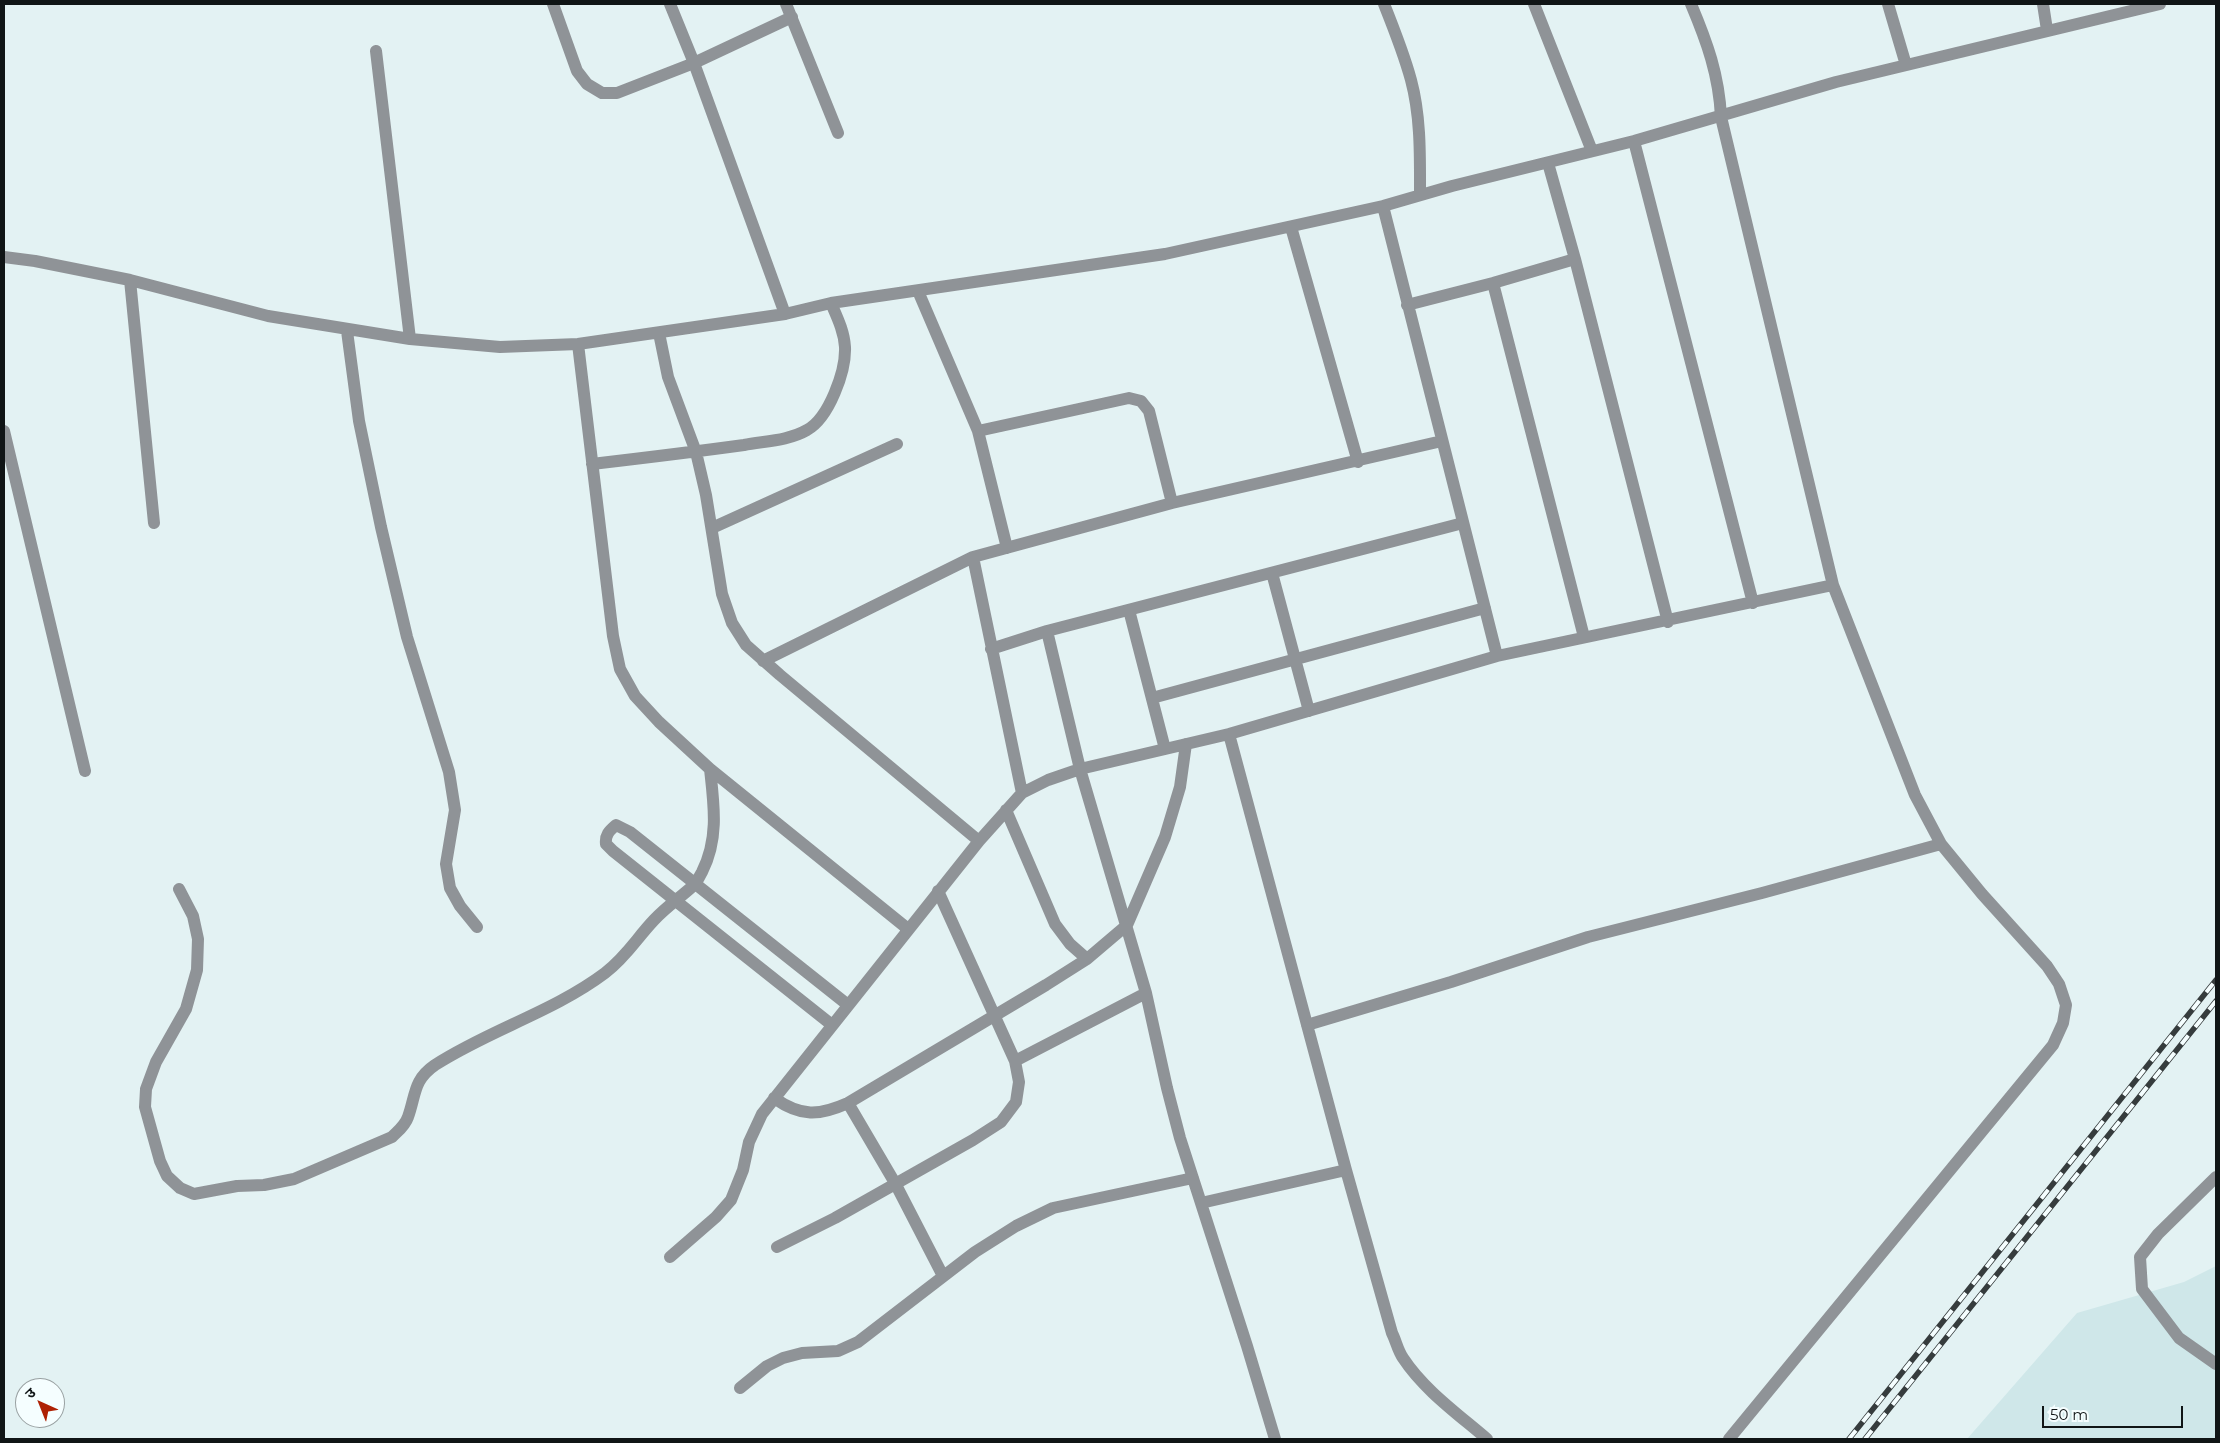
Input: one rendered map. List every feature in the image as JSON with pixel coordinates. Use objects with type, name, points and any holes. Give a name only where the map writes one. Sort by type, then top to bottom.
[{"type":"street","points":[[553,4],[577,71],[587,84],[602,93],[617,92],[694,63],[792,17]]},
{"type":"street","points":[[670,4],[694,63],[785,314]]},
{"type":"street","points":[[786,4],[838,133]]},
{"type":"street","points":[[1384,4],[1401,46],[1412,82],[1420,139],[1420,195]]},
{"type":"street","points":[[1534,4],[1592,151]]},
{"type":"street","points":[[1692,4],[1710,48],[1720,91],[1721,117],[1833,585],[1915,795],[1941,844],[1982,894],[2047,966],[2059,984],[2066,1005],[2063,1023],[2053,1045],[1729,1439]]},
{"type":"street","points":[[1888,4],[1906,65]]},
{"type":"street","points":[[2043,4],[2047,30]]},
{"type":"street","points":[[4,257],[35,261],[130,280],[268,316],[347,331],[500,347],[578,344],[785,314],[831,303],[1155,256],[1383,206],[1634,141],[1836,82],[2160,4]]},
{"type":"street","points":[[376,51],[410,339]]},
{"type":"street","points":[[1634,141],[1753,603]]},
{"type":"street","points":[[1548,163],[1575,259],[1668,622]]},
{"type":"street","points":[[1383,206],[1497,656]]},
{"type":"street","points":[[1291,226],[1358,462]]},
{"type":"street","points":[[1407,305],[1493,284],[1575,259]]},
{"type":"street","points":[[130,280],[154,523]]},
{"type":"street","points":[[1493,284],[1584,636]]},
{"type":"street","points":[[918,291],[978,432],[1007,548]]},
{"type":"street","points":[[592,464],[696,452],[791,437],[808,430],[819,421],[828,407],[844,365],[845,346],[842,330],[831,303]]},
{"type":"street","points":[[347,331],[359,421],[383,536],[408,637],[449,772],[455,810],[446,864],[450,888],[460,906],[477,928]]},
{"type":"street","points":[[659,332],[668,377],[696,452],[712,528],[722,594],[732,623],[746,645],[763,661],[979,841]]},
{"type":"street","points":[[578,344],[613,636],[620,669],[635,696],[659,722],[710,769],[908,929]]},
{"type":"street","points":[[978,432],[1129,398],[1141,401],[1149,411],[1172,503]]},
{"type":"street","points":[[4,431],[85,771]]},
{"type":"street","points":[[763,661],[973,557],[1172,503],[1358,462],[1442,441]]},
{"type":"street","points":[[712,528],[897,444]]},
{"type":"street","points":[[991,649],[1047,631],[1463,523]]},
{"type":"street","points":[[973,557],[1022,792]]},
{"type":"street","points":[[1272,572],[1309,711]]},
{"type":"street","points":[[670,1257],[716,1217],[731,1200],[742,1170],[749,1142],[762,1114],[938,891],[1022,792],[1048,780],[1080,769],[1229,734],[1497,656],[1584,636],[1668,622],[1833,585]]},
{"type":"street","points":[[1152,698],[1484,608]]},
{"type":"street","points":[[1129,610],[1165,749]]},
{"type":"street","points":[[1047,631],[1080,769],[1146,993],[1166,1088],[1275,1439]]},
{"type":"street","points":[[1229,734],[1346,1170],[1392,1333],[1402,1356],[1415,1375],[1487,1439]]},
{"type":"street","points":[[774,1098],[788,1107],[805,1113],[831,1111],[848,1103],[1087,959],[1127,925],[1165,838],[1180,787],[1186,744]]},
{"type":"street","points":[[179,889],[193,916],[197,932],[198,970],[186,1009],[156,1062],[146,1089],[145,1107],[160,1161],[168,1176],[180,1188],[194,1194],[237,1186],[264,1185],[294,1179],[375,1146],[392,1137],[402,1129],[408,1118],[414,1090],[434,1066],[464,1049],[552,1006],[605,972],[630,952],[654,920],[675,900],[696,884],[705,865],[713,842],[715,818],[710,769]]},
{"type":"street","points":[[1006,810],[1055,924],[1070,944],[1087,959]]},
{"type":"street","points":[[832,1025],[606,844],[606,837],[611,829],[616,825],[622,827],[848,1005]]},
{"type":"street","points":[[1307,1025],[1451,982],[1588,937],[1762,893],[1941,844]]},
{"type":"street","points":[[777,1247],[835,1218],[973,1140],[1000,1122],[1016,1102],[1019,1082],[1015,1061],[938,891]]},
{"type":"street","points":[[1015,1061],[1146,993]]},
{"type":"street","points":[[848,1103],[895,1183],[944,1276]]},
{"type":"street","points":[[1201,1203],[1346,1170]]},
{"type":"street","points":[[2216,1177],[2158,1234],[2140,1257],[2142,1289],[2180,1338],[2216,1364]]},
{"type":"street","points":[[740,1388],[766,1366],[783,1358],[802,1353],[838,1351],[858,1342],[975,1252],[1016,1226],[1053,1208],[1193,1178]]},
{"type":"shaded area","points":[[2216,1266],[2216,1439],[1967,1439],[2077,1313],[2184,1282]]},
{"type":"railway","points":[[1849,1439],[2216,980]]},
{"type":"railway","points":[[1865,1439],[2216,1001]]}]
